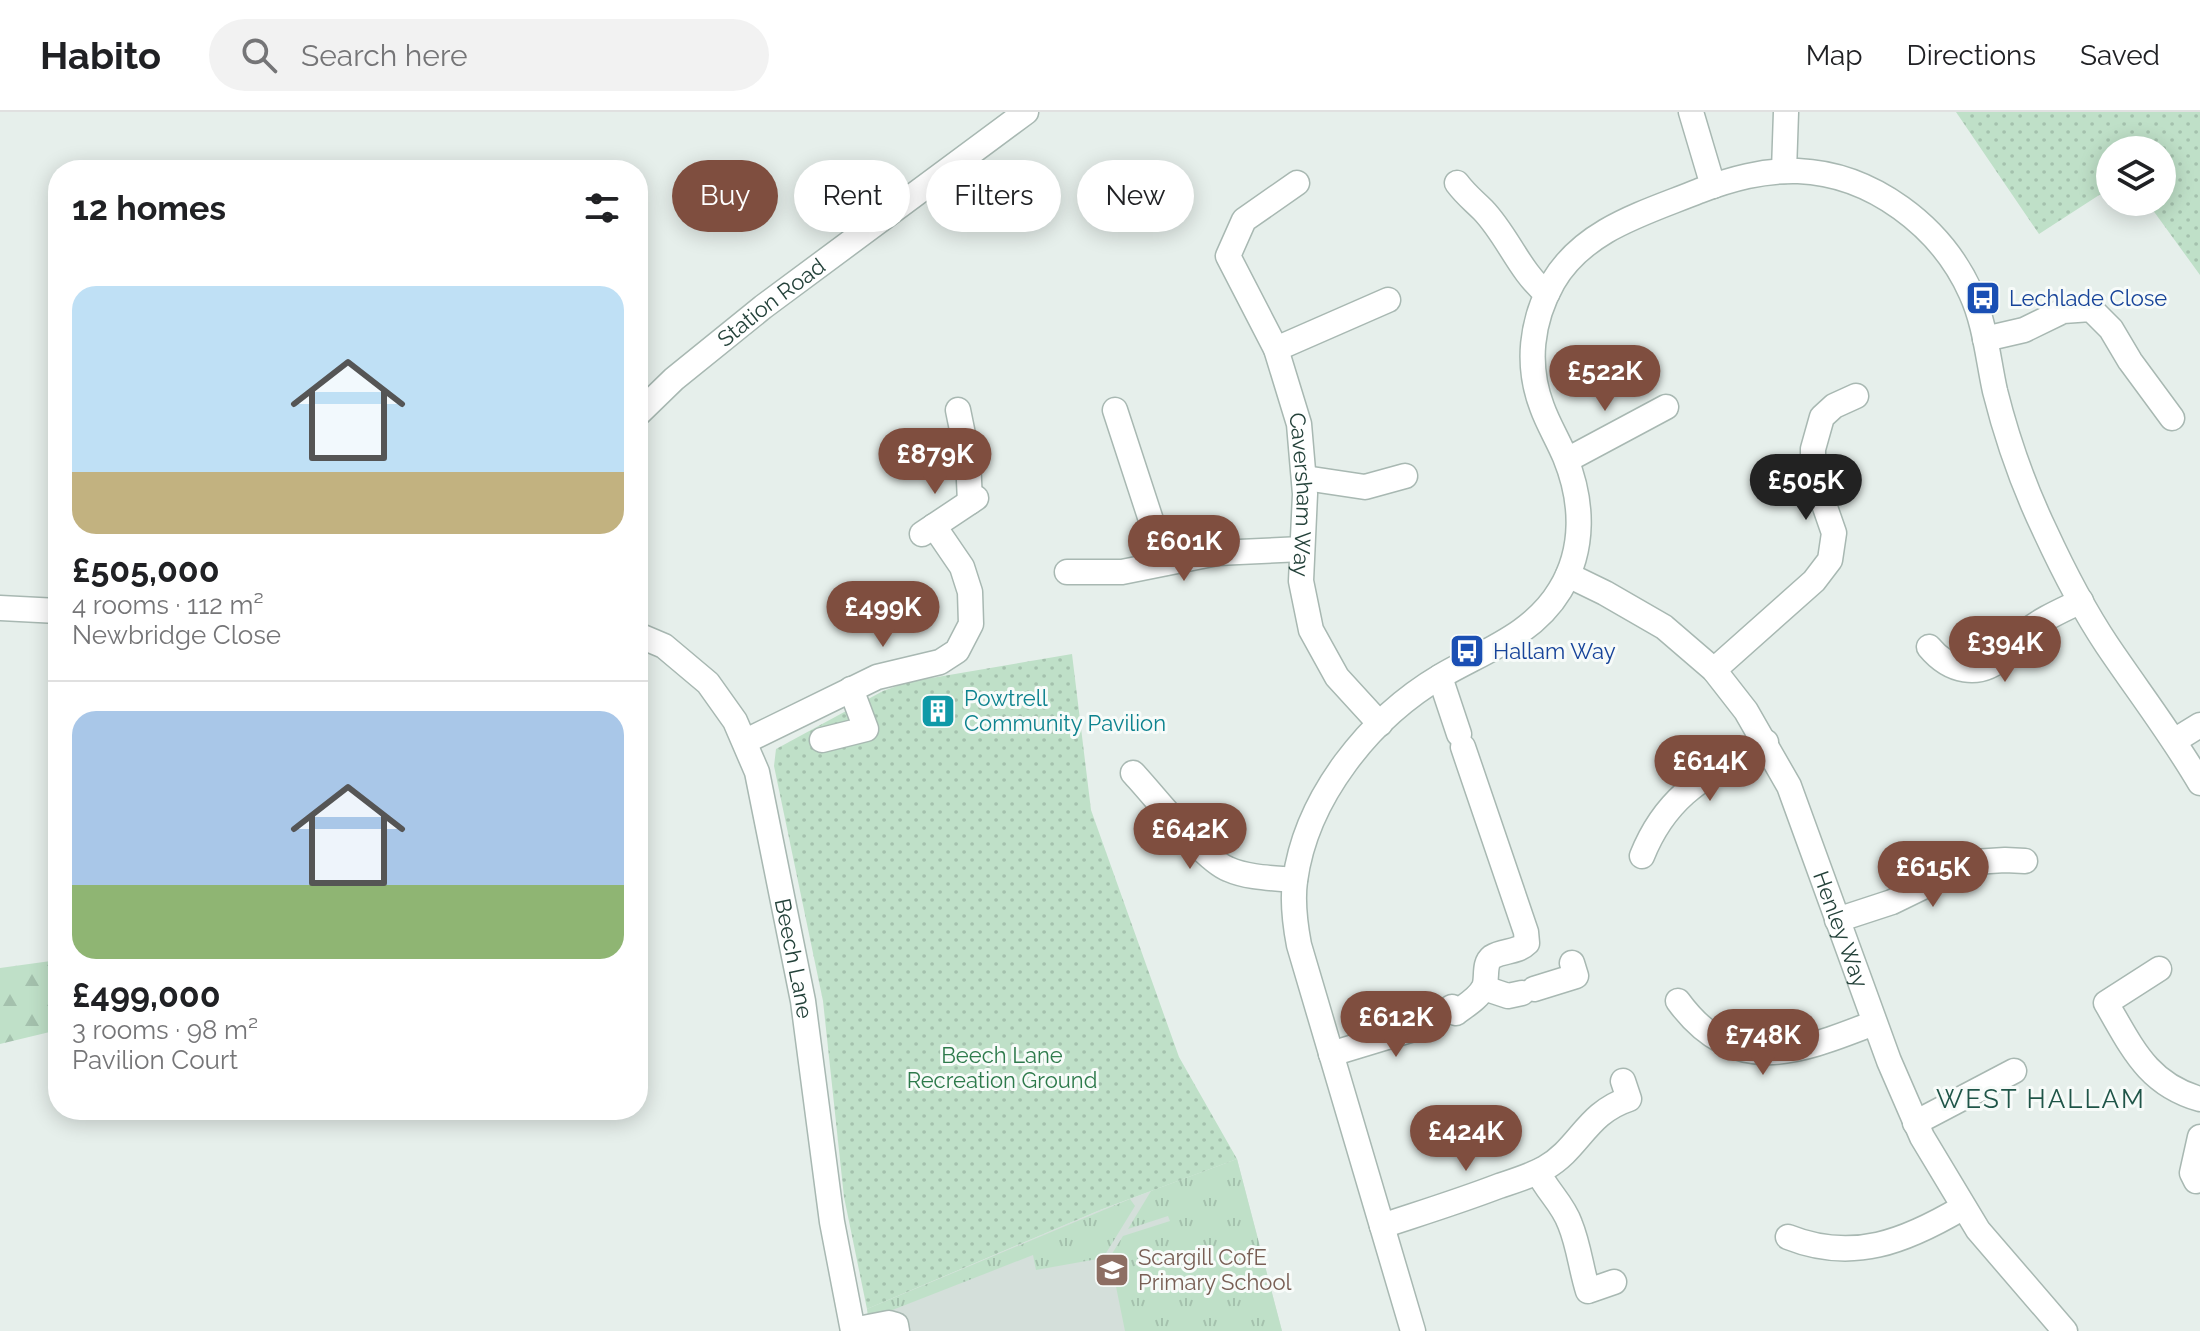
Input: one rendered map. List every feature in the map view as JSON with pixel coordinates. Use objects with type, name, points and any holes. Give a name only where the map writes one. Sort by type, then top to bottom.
[{"type":"street","name":"Station Road","points":[[648,404],[674,379],[763,307],[1026,112]]},
{"type":"street","points":[[1691,112],[1713,186]]},
{"type":"street","points":[[1784,171],[1786,112]]},
{"type":"street","points":[[1413,1331],[1299,945],[1294,922],[1295,880],[1304,845],[1320,805],[1349,759],[1380,724],[1440,677],[1526,628],[1551,604],[1568,575],[1579,528],[1576,491],[1567,460],[1542,409],[1534,379],[1533,340],[1547,294],[1572,256],[1598,234],[1713,186],[1754,174],[1784,171],[1822,174],[1849,182],[1910,214],[1929,231],[1958,268],[1975,301],[2001,414],[2033,504],[2106,644],[2200,783]]},
{"type":"street","name":"Caversham Way","points":[[1297,183],[1244,220],[1228,256],[1276,349],[1299,424],[1305,478],[1303,595],[1311,630],[1337,677],[1380,724]]},
{"type":"street","points":[[1457,183],[1468,198],[1483,210],[1532,282],[1547,294]]},
{"type":"street","points":[[1276,349],[1388,300]]},
{"type":"street","points":[[1985,339],[2024,330],[2063,311],[2093,302],[2130,361],[2172,418]]},
{"type":"street","points":[[1714,670],[1814,581],[1844,542],[1830,519],[1813,462],[1823,405],[1856,396]]},
{"type":"street","points":[[1567,460],[1666,407]]},
{"type":"street","points":[[746,741],[885,674],[946,660],[964,642],[971,624],[968,585],[962,567],[927,530],[973,500],[968,490],[968,459],[958,410]]},
{"type":"street","points":[[1115,410],[1165,563]]},
{"type":"street","points":[[1305,478],[1365,487],[1405,476]]},
{"type":"street","points":[[1067,572],[1122,572],[1217,553],[1302,549]]},
{"type":"street","name":"Henley Way","points":[[1568,575],[1664,627],[1732,689],[1766,742],[1789,786],[1874,1023],[1915,1123],[1962,1208],[2008,1267],[2065,1331]]},
{"type":"street","points":[[1929,647],[1967,680],[2000,659],[2028,629],[2081,601]]},
{"type":"street","points":[[0,608],[48,610]]},
{"type":"street","name":"Beech Lane","points":[[648,639],[664,646],[701,676],[725,705],[746,741],[765,801],[803,1001],[832,1222],[853,1330]]},
{"type":"street","points":[[1331,1054],[1420,1027],[1452,1007],[1456,1013],[1484,988],[1490,960],[1523,947],[1527,938],[1440,677]]},
{"type":"street","points":[[822,740],[866,729],[864,716],[851,689]]},
{"type":"street","points":[[2174,741],[2200,725]]},
{"type":"street","points":[[1642,841],[1684,792],[1766,742]]},
{"type":"street","points":[[1133,773],[1205,852],[1224,868],[1249,875],[1295,880]]},
{"type":"street","points":[[1837,920],[1892,902],[1974,862],[2012,853]]},
{"type":"street","points":[[2159,969],[2106,1003],[2150,1071],[2171,1088],[2200,1099]]},
{"type":"street","points":[[1484,988],[1508,996],[1573,976]]},
{"type":"street","points":[[1681,1014],[1726,1042],[1765,1053],[1804,1049],[1874,1023]]},
{"type":"street","points":[[1915,1123],[2014,1071]]},
{"type":"street","points":[[1382,1226],[1542,1182],[1602,1111],[1629,1099],[1623,1081]]},
{"type":"street","points":[[2196,1181],[2192,1173],[2200,1137]]},
{"type":"street","points":[[1542,1182],[1557,1199],[1570,1223],[1588,1291],[1614,1282]]},
{"type":"street","points":[[1800,1247],[1879,1246],[1924,1230],[1962,1208]]},
{"type":"street","points":[[853,1330],[889,1323],[896,1325],[897,1331]]},
{"type":"shaded area","name":"Scargill CofE Primary School","points":[[1237,1159],[1282,1331],[875,1331],[867,1309],[1100,1210]]},
{"type":"green space","points":[[1956,112],[2200,112],[2200,275],[2157,216],[2176,216],[2176,136],[2096,136],[2096,197],[2039,234]]},
{"type":"green space","name":"Beech Lane Recreation Ground","points":[[1072,654],[1091,810],[1179,1057],[1237,1159],[1100,1210],[867,1309],[844,1197],[823,1001],[774,766],[776,749],[883,691],[908,682]]},
{"type":"green space","points":[[48,961],[48,1032],[0,1044],[0,968]]},
{"type":"green space","points":[[1237,1159],[1282,1331],[1125,1331],[1110,1257],[1123,1236],[1170,1221],[1168,1216],[1128,1229],[1151,1191]]},
{"type":"green space","points":[[1130,1199],[1135,1206],[1103,1258],[1036,1270],[1033,1255],[868,1317],[867,1309]]},
{"type":"place","name":"Lechlade Close","points":[[1983,298]]},
{"type":"place","name":"Hallam Way","points":[[1467,651]]},
{"type":"place","name":"Powtrell Community Pavilion","points":[[938,711]]},
{"type":"place","name":"Scargill CofE Primary School","points":[[1112,1270]]},
{"type":"district","name":"WEST HALLAM","points":[[2041,1099]]}]
